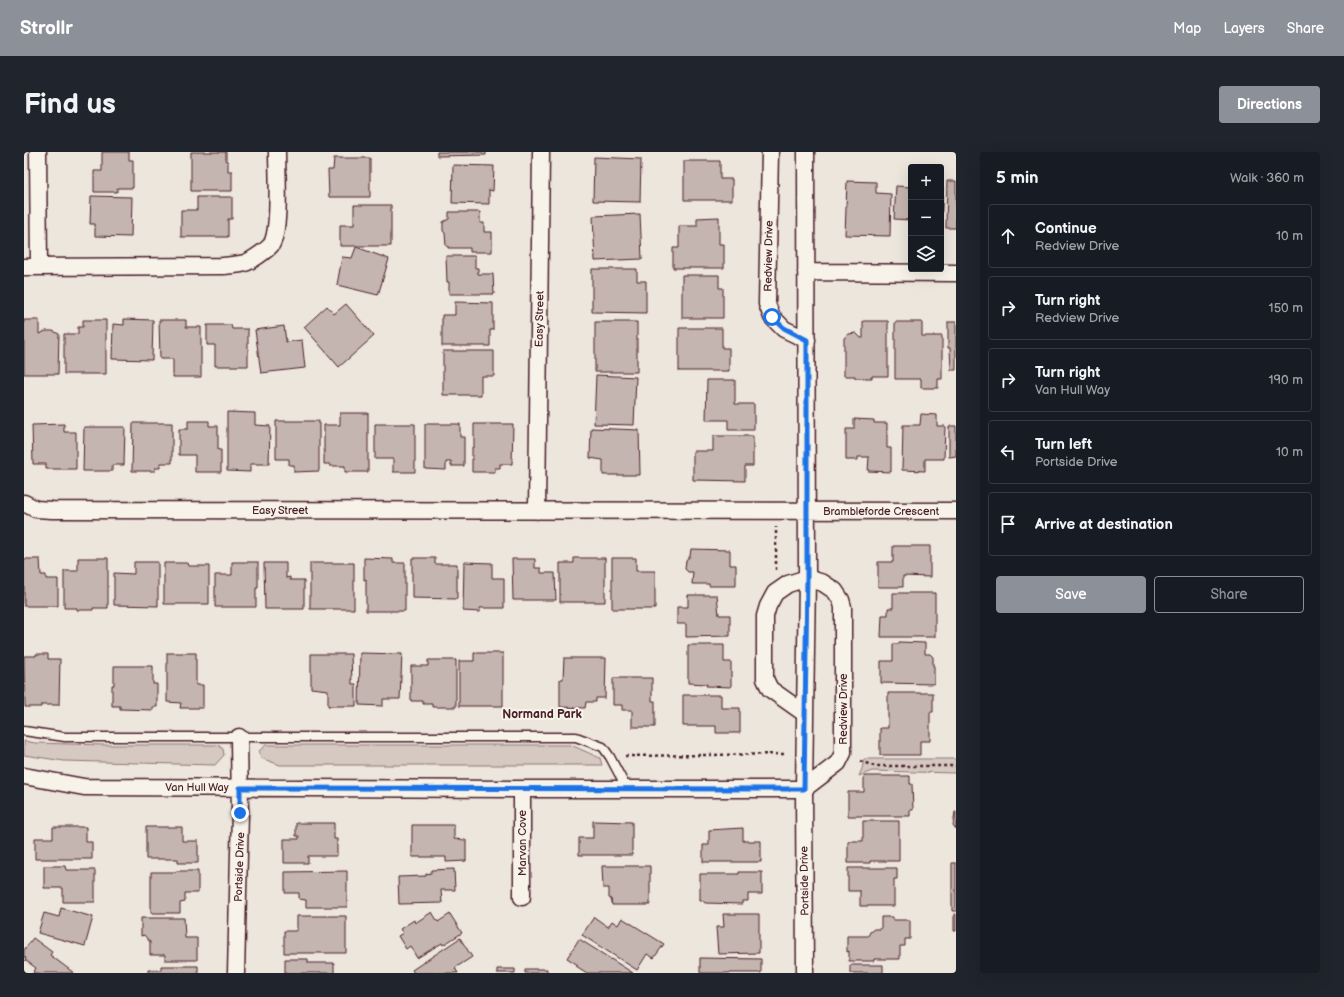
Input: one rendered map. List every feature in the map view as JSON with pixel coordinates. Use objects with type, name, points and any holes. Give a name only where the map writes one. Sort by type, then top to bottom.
[{"type":"street","points":[[38,152],[32,267],[223,266],[246,262],[260,254],[271,245],[275,233],[277,218],[277,152]]},
{"type":"street","name":"Easy Street","points":[[537,511],[541,152]]},
{"type":"street","name":"Redview Drive","points":[[770,152],[767,304],[772,317],[784,328],[807,340]]},
{"type":"street","points":[[804,789],[807,578],[806,152]]},
{"type":"street","points":[[806,272],[956,273]]},
{"type":"street","name":"Easy Street","points":[[24,503],[36,509],[52,510],[807,511]]},
{"type":"street","name":"Brambleforde Crescent","points":[[807,511],[956,512]]},
{"type":"street","points":[[804,713],[770,689],[765,679],[765,616],[768,606],[776,593],[788,584],[807,578]]},
{"type":"street","name":"Redview Drive","points":[[804,789],[838,763],[843,753],[843,607],[841,600],[835,591],[823,583],[807,578]]},
{"type":"street","name":"Portside Drive","points":[[236,973],[240,788],[239,737]]},
{"type":"street","name":"Van Hull Way","points":[[24,776],[84,787],[804,789]]},
{"type":"street","name":"Marvan Cove","points":[[522,789],[522,898]]},
{"type":"street","name":"Portside Drive","points":[[804,789],[805,973]]},
{"type":"lane","points":[[24,731],[65,738],[576,737],[603,747],[627,789]]},
{"type":"path","points":[[776,511],[776,593]]},
{"type":"path","points":[[843,753],[852,755],[862,762],[874,766],[956,766]]},
{"type":"path","points":[[610,757],[804,754]]},
{"type":"shaded area","points":[[24,741],[35,743],[104,745],[218,745],[223,749],[224,755],[215,765],[64,761],[24,755]]},
{"type":"shaded area","points":[[266,745],[571,745],[600,758],[602,765],[280,765],[261,758],[259,751]]},
{"type":"shaded area","points":[[864,759],[956,759],[956,773],[872,771],[859,776]]},
{"type":"building","points":[[102,152],[129,152],[129,160],[133,160],[133,188],[117,188],[117,192],[94,192],[94,171],[102,171]]},
{"type":"building","points":[[191,152],[226,152],[228,171],[232,171],[232,191],[191,191]]},
{"type":"building","points":[[437,152],[486,152],[486,155],[437,156]]},
{"type":"building","points":[[594,157],[641,159],[640,202],[593,201]]},
{"type":"building","points":[[334,158],[370,158],[370,197],[329,197],[328,170],[333,170]]},
{"type":"building","points":[[684,161],[720,161],[720,179],[732,179],[732,200],[684,200]]},
{"type":"building","points":[[453,165],[494,166],[493,191],[489,190],[489,204],[452,203]]},
{"type":"building","points":[[847,181],[876,182],[876,193],[891,194],[890,236],[845,235]]},
{"type":"building","points":[[947,181],[956,181],[956,228],[946,228]]},
{"type":"building","points":[[896,186],[908,187],[908,220],[894,219]]},
{"type":"building","points":[[91,196],[132,197],[131,237],[95,236],[95,224],[90,224]]},
{"type":"building","points":[[197,197],[232,197],[232,219],[228,219],[228,237],[181,237],[181,210],[197,210]]},
{"type":"building","points":[[354,205],[391,205],[391,246],[340,246],[340,225],[354,225]]},
{"type":"building","points":[[449,212],[480,212],[480,223],[484,223],[484,232],[492,232],[492,252],[470,252],[470,248],[448,248],[448,246],[446,246],[445,233],[443,231],[443,222],[449,219]]},
{"type":"building","points":[[640,214],[642,259],[595,261],[593,216]]},
{"type":"building","points":[[719,217],[719,244],[724,244],[724,268],[673,268],[673,248],[679,248],[679,226],[697,226],[697,218]]},
{"type":"building","points":[[356,247],[389,259],[378,295],[337,285],[342,257],[352,258]]},
{"type":"building","points":[[446,256],[475,256],[475,268],[478,268],[478,274],[493,274],[494,294],[449,294]]},
{"type":"building","points":[[592,269],[637,269],[637,281],[646,281],[646,313],[592,312]]},
{"type":"building","points":[[682,275],[719,275],[719,288],[723,288],[723,318],[682,318]]},
{"type":"building","points":[[455,302],[493,303],[493,330],[490,330],[490,346],[442,346],[442,315],[455,315]]},
{"type":"building","points":[[346,304],[374,336],[339,367],[304,327],[327,306],[334,314]]},
{"type":"building","points":[[124,319],[153,320],[152,360],[112,359],[113,324],[124,325]]},
{"type":"building","points":[[24,320],[39,320],[39,334],[46,331],[53,331],[59,334],[58,374],[24,374]]},
{"type":"building","points":[[83,320],[106,320],[106,374],[64,374],[64,334],[78,334],[78,327],[83,327]]},
{"type":"building","points":[[159,320],[186,320],[186,327],[201,327],[201,377],[173,377],[173,359],[160,359]]},
{"type":"building","points":[[863,321],[888,321],[888,376],[855,378],[855,376],[844,376],[844,338],[849,334],[856,333],[863,338]]},
{"type":"building","points":[[595,322],[637,322],[637,372],[595,372]]},
{"type":"building","points":[[895,322],[922,322],[922,336],[942,336],[942,379],[938,379],[938,388],[921,388],[921,379],[895,379]]},
{"type":"building","points":[[948,322],[956,322],[956,370],[951,370],[950,348],[948,348]]},
{"type":"building","points":[[207,325],[231,325],[232,329],[248,329],[248,366],[215,366],[215,345],[207,345]]},
{"type":"building","points":[[284,326],[286,342],[302,340],[305,368],[261,373],[255,330]]},
{"type":"building","points":[[679,328],[722,328],[722,348],[729,348],[729,371],[679,371]]},
{"type":"building","points":[[443,351],[494,351],[494,376],[481,376],[481,395],[443,395]]},
{"type":"building","points":[[596,375],[636,377],[634,425],[594,424]]},
{"type":"building","points":[[707,380],[735,380],[735,404],[754,404],[754,430],[728,430],[728,420],[706,420]]},
{"type":"building","points":[[227,412],[255,413],[255,425],[270,426],[269,464],[250,464],[250,472],[227,471]]},
{"type":"building","points":[[340,413],[368,413],[368,472],[345,472],[345,466],[330,466],[330,464],[324,464],[324,425],[340,425]]},
{"type":"building","points":[[921,414],[937,415],[937,426],[945,426],[944,459],[925,459],[925,471],[902,470],[903,425],[920,425]]},
{"type":"building","points":[[854,419],[874,420],[874,423],[887,423],[887,448],[891,448],[891,472],[868,471],[869,457],[858,457],[858,460],[846,460],[846,429],[854,429]]},
{"type":"building","points":[[188,421],[209,421],[209,426],[218,426],[218,450],[221,450],[221,472],[195,472],[195,455],[179,455],[179,429],[188,429]]},
{"type":"building","points":[[276,421],[319,421],[319,471],[294,472],[294,465],[289,465],[289,459],[276,459]]},
{"type":"building","points":[[133,423],[172,423],[172,463],[160,463],[160,468],[155,468],[155,471],[132,471]]},
{"type":"building","points":[[64,424],[64,432],[76,432],[76,469],[46,469],[46,464],[33,464],[32,425]]},
{"type":"building","points":[[375,424],[415,424],[415,472],[393,472],[393,459],[375,459]]},
{"type":"building","points":[[425,424],[460,424],[460,437],[464,437],[464,466],[451,466],[451,462],[446,462],[446,470],[425,469]]},
{"type":"building","points":[[474,424],[513,424],[512,464],[500,464],[500,468],[495,468],[495,472],[472,472]]},
{"type":"building","points":[[949,426],[956,426],[956,456],[949,457]]},
{"type":"building","points":[[84,427],[125,427],[124,465],[112,465],[112,471],[83,471]]},
{"type":"building","points":[[591,428],[639,430],[640,475],[603,475],[603,460],[590,458]]},
{"type":"building","points":[[713,436],[753,436],[753,466],[745,466],[745,481],[693,480],[693,451],[713,451]]},
{"type":"building","points":[[893,546],[930,546],[930,577],[903,576],[903,587],[878,587],[878,562],[893,562]]},
{"type":"building","points":[[691,549],[730,550],[730,565],[736,565],[736,586],[709,586],[709,584],[692,584],[693,572],[688,572],[685,569],[686,561],[690,556]]},
{"type":"building","points":[[78,558],[108,558],[108,608],[77,610],[77,608],[64,608],[64,571],[78,571]]},
{"type":"building","points":[[364,558],[393,559],[393,563],[405,563],[405,611],[366,611],[366,579],[364,580]]},
{"type":"building","points":[[412,558],[435,558],[435,564],[457,564],[457,599],[412,598]]},
{"type":"building","points":[[574,558],[605,558],[605,602],[560,602],[560,563],[574,563]]},
{"type":"building","points":[[612,558],[636,558],[636,571],[655,571],[655,609],[612,609]]},
{"type":"building","points":[[24,559],[40,559],[41,575],[46,575],[46,579],[58,579],[58,606],[24,606]]},
{"type":"building","points":[[512,559],[535,559],[535,568],[541,568],[541,573],[555,573],[556,600],[513,600]]},
{"type":"building","points":[[134,562],[158,562],[158,606],[114,605],[114,573],[134,574]]},
{"type":"building","points":[[232,562],[258,562],[256,607],[215,607],[215,575],[232,575]]},
{"type":"building","points":[[464,562],[492,563],[492,578],[504,578],[504,608],[480,608],[480,612],[463,611]]},
{"type":"building","points":[[164,563],[188,563],[189,566],[209,566],[209,604],[164,604]]},
{"type":"building","points":[[264,563],[286,563],[286,578],[290,577],[290,580],[304,580],[304,609],[265,609]]},
{"type":"building","points":[[310,563],[354,563],[354,609],[310,609]]},
{"type":"building","points":[[893,593],[935,593],[935,637],[881,637],[882,615],[888,615],[888,608],[893,608]]},
{"type":"building","points":[[688,595],[717,595],[719,615],[730,615],[730,636],[686,637],[686,624],[677,624],[677,607],[688,607]]},
{"type":"building","points":[[899,642],[925,643],[925,654],[930,654],[933,657],[934,684],[881,683],[881,661],[893,661],[893,644],[899,644]]},
{"type":"building","points":[[688,645],[724,645],[724,662],[731,662],[731,687],[706,686],[707,684],[688,683]]},
{"type":"building","points":[[167,653],[196,653],[196,685],[203,685],[203,708],[180,708],[181,703],[167,702]]},
{"type":"building","points":[[360,653],[402,654],[400,699],[383,699],[383,706],[359,705]]},
{"type":"building","points":[[474,653],[503,653],[503,706],[459,706],[459,661],[474,661]]},
{"type":"building","points":[[36,654],[48,654],[48,659],[60,659],[59,705],[25,707],[24,656],[36,656]]},
{"type":"building","points":[[311,654],[351,654],[352,684],[356,684],[356,706],[328,706],[328,690],[311,688]]},
{"type":"building","points":[[564,658],[606,658],[605,698],[596,698],[596,702],[586,702],[585,708],[560,707],[560,679],[563,679]]},
{"type":"building","points":[[428,660],[456,660],[456,707],[432,707],[432,704],[423,704],[423,701],[411,701],[411,666],[428,666]]},
{"type":"building","points":[[114,666],[153,666],[153,684],[157,684],[157,707],[153,707],[153,710],[120,709],[120,706],[112,706]]},
{"type":"building","points":[[613,678],[652,678],[652,701],[655,701],[655,727],[632,727],[632,710],[622,710],[622,705],[613,705]]},
{"type":"building","points":[[888,693],[933,693],[933,712],[930,712],[930,741],[920,741],[920,755],[880,755],[880,728],[888,728]]},
{"type":"building","points":[[683,695],[721,695],[721,708],[740,708],[740,733],[716,733],[716,726],[683,726]]},
{"type":"building","points":[[864,776],[910,776],[910,784],[912,784],[913,810],[910,810],[910,816],[848,816],[848,792],[864,792]]},
{"type":"building","points":[[956,812],[956,829],[953,825]]},
{"type":"building","points":[[593,821],[632,822],[632,855],[579,855],[579,838],[593,838]]},
{"type":"building","points":[[863,821],[899,821],[899,861],[848,863],[848,841],[863,841]]},
{"type":"building","points":[[296,823],[334,823],[334,839],[337,839],[337,856],[308,856],[308,863],[284,863],[284,839],[299,839],[299,836],[296,836]]},
{"type":"building","points":[[412,825],[454,825],[454,839],[466,840],[466,861],[446,862],[446,857],[412,857]]},
{"type":"building","points":[[53,827],[86,827],[86,842],[92,842],[92,859],[35,859],[35,838],[53,838]]},
{"type":"building","points":[[146,827],[182,827],[182,841],[198,841],[198,863],[178,863],[178,859],[146,859]]},
{"type":"building","points":[[743,828],[743,841],[761,841],[761,862],[703,862],[703,845],[709,845],[709,830]]},
{"type":"building","points":[[952,863],[956,863],[956,911],[952,911]]},
{"type":"building","points":[[44,866],[65,866],[66,870],[95,870],[95,902],[63,902],[63,888],[44,888]]},
{"type":"building","points":[[602,866],[650,866],[650,905],[612,905],[611,899],[609,898],[609,888],[603,888]]},
{"type":"building","points":[[848,868],[897,868],[897,879],[894,879],[894,906],[860,906],[860,891],[848,891]]},
{"type":"building","points":[[454,869],[455,890],[441,890],[442,903],[399,904],[398,877],[426,876],[426,874],[431,873],[431,870]]},
{"type":"building","points":[[198,871],[198,893],[185,893],[185,902],[180,903],[180,913],[151,913],[151,872]]},
{"type":"building","points":[[347,871],[347,907],[306,907],[306,900],[299,899],[299,893],[285,893],[285,872]]},
{"type":"building","points":[[739,872],[762,872],[762,894],[748,894],[748,901],[742,901],[742,904],[705,903],[700,900],[700,874],[739,874]]},
{"type":"building","points":[[61,908],[93,917],[85,946],[38,933],[44,913],[59,917]]},
{"type":"building","points":[[432,912],[438,922],[450,914],[462,933],[443,945],[442,943],[417,958],[410,946],[406,949],[398,936],[403,933],[400,929],[414,920],[415,923]]},
{"type":"building","points":[[723,914],[759,914],[759,953],[718,954],[716,927],[724,927]]},
{"type":"building","points":[[954,914],[956,914],[956,931],[954,931]]},
{"type":"building","points":[[297,916],[346,916],[346,953],[284,953],[284,931],[297,931]]},
{"type":"building","points":[[594,917],[608,927],[612,921],[618,925],[622,918],[664,944],[654,958],[647,954],[637,970],[582,935]]},
{"type":"building","points":[[881,917],[893,917],[893,920],[910,920],[910,939],[905,939],[905,946],[900,946],[900,959],[849,961],[849,951],[847,952],[847,936],[868,936],[874,929],[881,929]]},
{"type":"building","points":[[141,918],[184,918],[185,938],[197,938],[197,960],[165,960],[165,955],[150,955],[150,942],[144,935],[141,936]]},
{"type":"building","points":[[33,938],[52,952],[50,955],[74,973],[33,973],[36,968],[25,960],[24,950]]},
{"type":"building","points":[[460,938],[472,957],[455,968],[458,973],[414,973],[412,970]]},
{"type":"building","points":[[579,939],[633,973],[587,973],[567,958]]},
{"type":"building","points":[[700,958],[761,959],[761,973],[700,973]]},
{"type":"building","points":[[285,959],[308,959],[308,963],[334,963],[334,973],[285,973]]},
{"type":"building","points":[[850,965],[883,965],[883,973],[850,973]]},
{"type":"building","points":[[161,966],[198,966],[198,973],[148,973],[148,970],[161,970]]},
{"type":"building","points":[[497,969],[515,969],[515,973],[497,973]]},
{"type":"building","points":[[525,969],[547,969],[547,973],[525,973]]},
{"type":"district","name":"Normand Park","points":[[542,714]]},
{"type":"route","points":[[240,813],[240,788],[804,789],[807,578],[807,340],[784,328],[772,317]]}]
